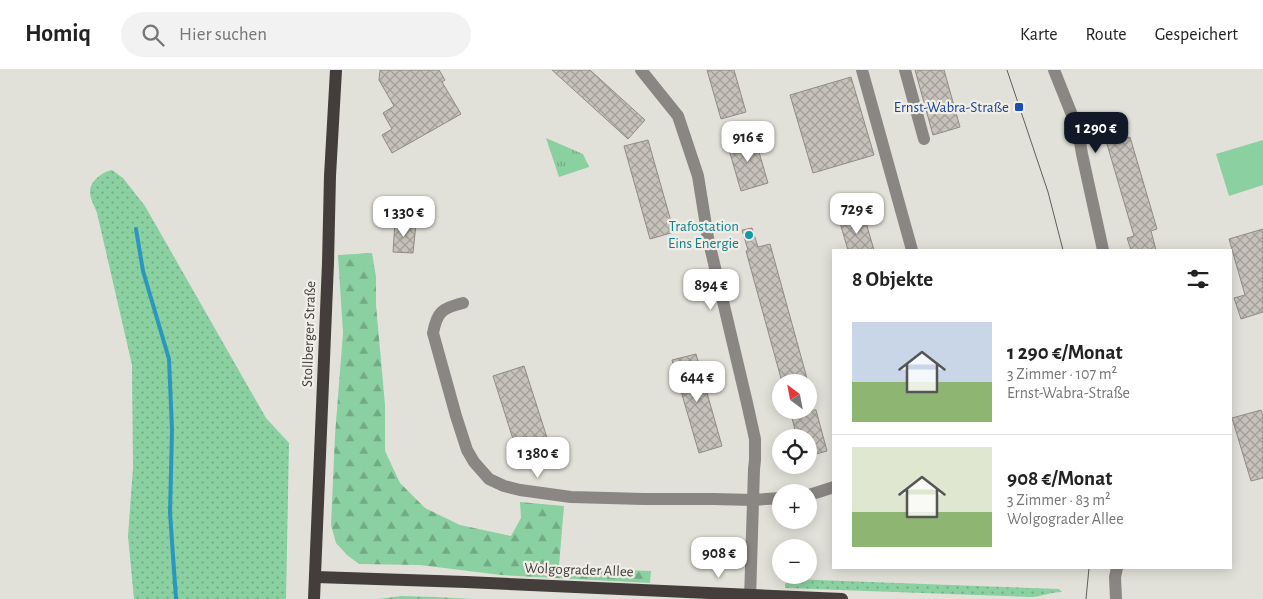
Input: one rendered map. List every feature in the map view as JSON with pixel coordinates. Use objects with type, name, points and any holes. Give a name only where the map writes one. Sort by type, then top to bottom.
[{"type":"main road","name":"Stollberger Straße","points":[[314,599],[330,176],[336,70]]},
{"type":"main road","name":"Wolgograder Allee","points":[[316,577],[475,582],[750,597],[842,599]]},
{"type":"street","points":[[641,70],[678,116],[698,176],[708,238],[755,439],[750,597]]},
{"type":"street","points":[[862,70],[912,249]]},
{"type":"street","points":[[905,70],[924,139]]},
{"type":"street","points":[[1054,70],[1078,130],[1102,249]]},
{"type":"street","points":[[463,303],[452,306],[439,314],[433,333],[467,450],[474,462],[489,479],[504,486],[520,490],[571,497],[644,500],[772,499]]},
{"type":"street","points":[[817,492],[832,488]]},
{"type":"street","points":[[1116,599],[1115,577],[1117,569]]},
{"type":"green space","points":[[546,138],[583,154],[589,167],[559,177]]},
{"type":"green space","points":[[1263,140],[1263,185],[1229,196],[1216,154]]},
{"type":"green space","points":[[112,170],[123,178],[145,206],[266,418],[289,443],[286,599],[134,599],[128,536],[133,468],[132,365],[97,213],[90,192],[92,184],[97,178]]},
{"type":"green space","points":[[372,253],[376,277],[376,305],[385,405],[385,451],[400,483],[425,508],[460,525],[511,536],[521,518],[520,502],[564,506],[559,566],[563,568],[651,571],[650,583],[501,575],[420,565],[359,564],[336,543],[331,525],[335,435],[343,333],[338,255]]},
{"type":"green space","points":[[817,580],[1059,589],[1062,592],[1033,597],[785,588],[785,584],[817,584]]},
{"type":"green space","points":[[401,596],[436,597],[473,599],[378,599]]},
{"type":"building","points":[[380,70],[439,70],[445,80],[442,82],[461,114],[392,153],[382,135],[392,129],[383,113],[394,106],[379,80]]},
{"type":"building","points":[[552,70],[590,70],[645,120],[628,139]]},
{"type":"building","points":[[707,70],[734,70],[746,112],[721,119]]},
{"type":"building","points":[[915,70],[944,70],[960,127],[933,135]]},
{"type":"building","points":[[851,77],[874,155],[813,173],[790,95]]},
{"type":"building","points":[[754,135],[768,183],[741,191],[727,143]]},
{"type":"building","points":[[1130,137],[1157,229],[1151,231],[1156,249],[1131,249],[1127,238],[1134,236],[1107,144]]},
{"type":"building","points":[[648,140],[674,232],[650,239],[624,146]]},
{"type":"building","points":[[864,216],[874,249],[848,249],[840,223]]},
{"type":"building","points":[[395,222],[416,224],[413,253],[393,252]]},
{"type":"building","points":[[752,228],[758,247],[770,244],[806,374],[780,374],[742,230]]},
{"type":"building","points":[[1263,229],[1263,312],[1241,319],[1234,298],[1245,295],[1229,239]]},
{"type":"building","points":[[696,354],[722,446],[699,453],[672,360]]},
{"type":"building","points":[[524,366],[550,447],[519,458],[493,376]]},
{"type":"building","points":[[1261,410],[1263,416],[1263,478],[1251,481],[1232,418]]},
{"type":"building","points":[[818,417],[827,451],[817,454],[817,429],[795,429],[792,419],[818,419]]},
{"type":"waterway","points":[[136,229],[143,271],[169,359],[172,430],[170,513],[176,599]]},
{"type":"tram line","points":[[1007,70],[1048,192],[1063,249]]},
{"type":"tram line","points":[[1086,599],[1089,569]]},
{"type":"place","name":"Ernst-Wabra-Straße","points":[[1019,107]]},
{"type":"place","name":"Trafostation Eins Energie","points":[[749,235]]}]
